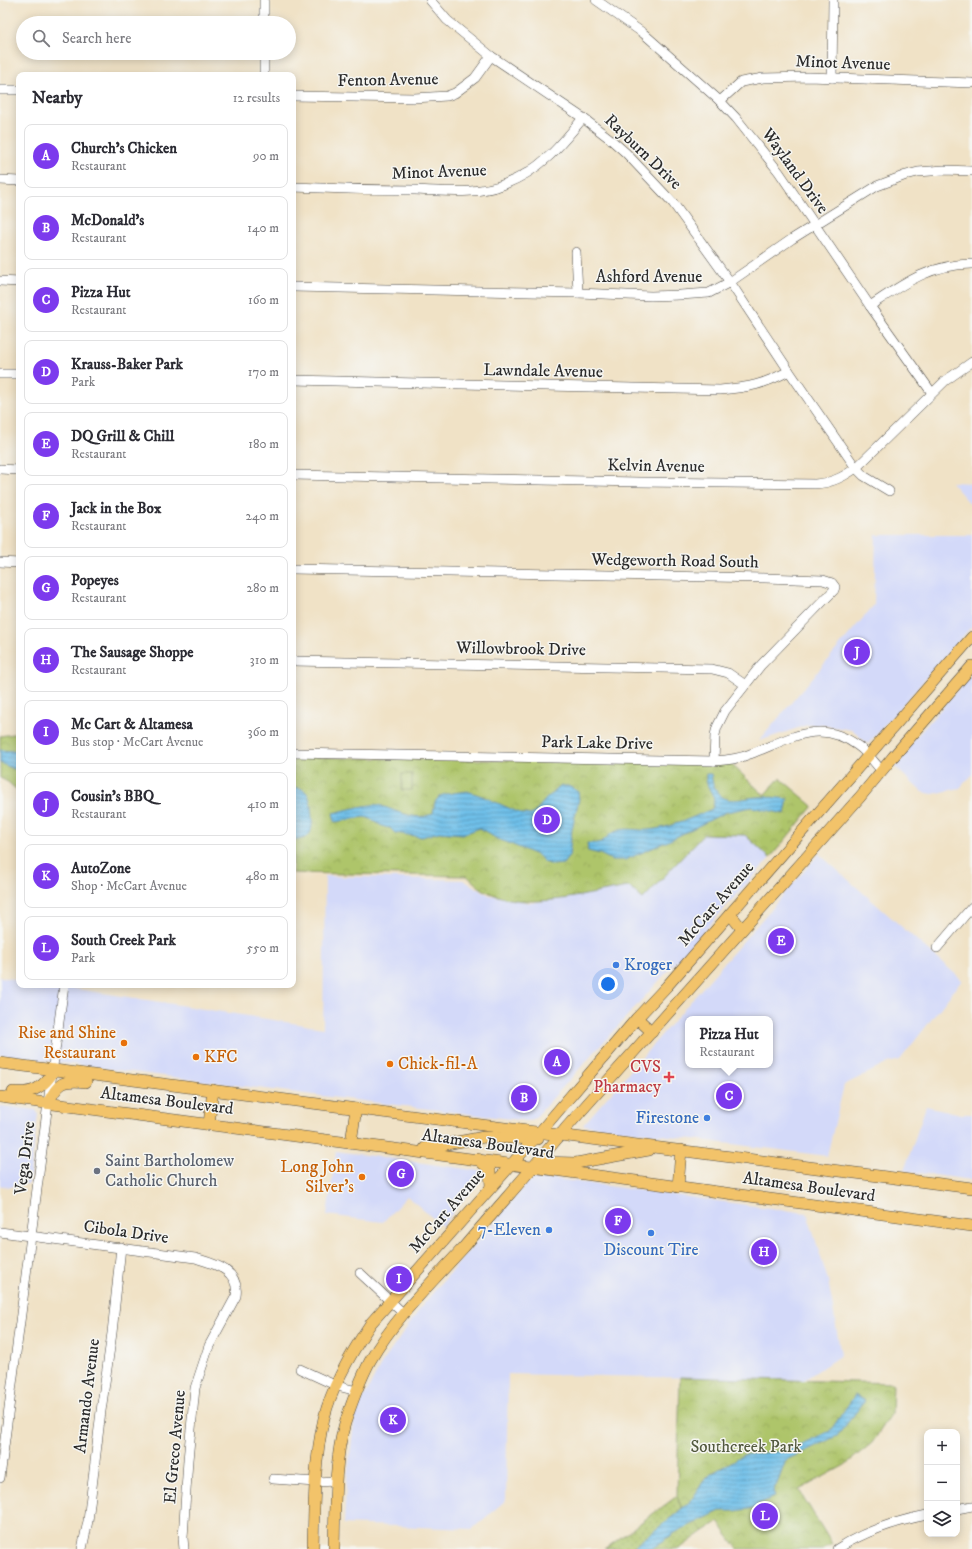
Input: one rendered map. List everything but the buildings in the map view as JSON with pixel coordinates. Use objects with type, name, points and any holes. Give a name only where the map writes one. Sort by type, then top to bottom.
[{"type":"main road","name":"McCart Avenue","points":[[313,1549],[315,1482],[325,1418],[348,1361],[371,1323],[537,1136],[637,1018],[972,637]]},
{"type":"main road","points":[[952,660],[969,669]]},
{"type":"main road","name":"McCart Avenue","points":[[334,1549],[336,1481],[345,1424],[357,1391],[370,1362],[404,1314],[836,822],[860,797],[881,770],[969,669]]},
{"type":"main road","points":[[730,914],[742,929]]},
{"type":"main road","points":[[637,1018],[652,1032]]},
{"type":"main road","name":"Altamesa Boulevard","points":[[0,1063],[356,1109],[537,1136],[560,1135],[972,1188]]},
{"type":"main road","points":[[0,1091],[21,1093],[30,1092],[48,1080],[54,1070]]},
{"type":"main road","points":[[48,1103],[54,1091],[59,1085],[65,1082],[76,1080],[108,1084],[118,1078]]},
{"type":"main road","points":[[209,1124],[213,1090]]},
{"type":"main road","name":"Altamesa Boulevard","points":[[0,1097],[415,1150],[512,1164],[536,1165],[678,1187],[972,1226]]},
{"type":"main road","points":[[351,1142],[356,1109]]},
{"type":"main road","points":[[415,1150],[484,1137],[537,1136]]},
{"type":"main road","points":[[536,1165],[576,1163],[660,1148]]},
{"type":"main road","points":[[678,1187],[681,1150]]},
{"type":"main road","points":[[478,1159],[490,1170],[491,1187]]},
{"type":"street","points":[[264,0],[264,16]]},
{"type":"street","name":"Rayburn Drive","points":[[430,0],[447,20],[491,56],[583,118],[626,153],[673,203],[730,282],[856,468],[864,476],[889,491]]},
{"type":"street","name":"Wayland Drive","points":[[596,0],[643,33],[720,101],[736,118],[779,172],[870,306],[932,393]]},
{"type":"street","points":[[832,78],[833,0]]},
{"type":"street","name":"Fenton Avenue","points":[[296,96],[414,98],[446,96],[455,93],[475,78],[491,56]]},
{"type":"street","points":[[264,60],[264,72]]},
{"type":"street","name":"Minot Avenue","points":[[720,101],[738,85],[750,80],[794,77],[972,83]]},
{"type":"street","points":[[0,90],[16,90]]},
{"type":"street","name":"Minot Avenue","points":[[296,187],[450,191],[484,189],[505,184],[542,163],[553,153],[583,118]]},
{"type":"street","name":"Ashford Avenue","points":[[296,287],[578,292],[651,296],[709,293],[730,282],[815,224],[877,186],[918,172],[944,170],[972,171]]},
{"type":"street","points":[[0,180],[16,181]]},
{"type":"street","points":[[576,252],[578,292]]},
{"type":"street","points":[[870,306],[906,282],[927,272],[947,266],[972,264]]},
{"type":"street","points":[[0,281],[16,282]]},
{"type":"street","name":"Kelvin Avenue","points":[[296,475],[815,484],[833,481],[843,477],[856,468],[945,381],[972,362]]},
{"type":"street","name":"Lawndale Avenue","points":[[296,380],[720,390],[759,385],[789,371]]},
{"type":"street","points":[[0,374],[16,374]]},
{"type":"street","points":[[0,470],[16,470]]},
{"type":"street","points":[[0,562],[16,562]]},
{"type":"street","name":"Wedgeworth Road South","points":[[296,569],[765,578],[823,580],[832,583],[835,587],[834,590],[761,665],[744,684],[725,711],[716,728],[714,761]]},
{"type":"street","name":"Willowbrook Drive","points":[[296,661],[712,669],[728,673],[744,684]]},
{"type":"street","name":"Park Lake Drive","points":[[296,753],[714,761],[738,758],[792,736],[814,732],[837,735],[857,745],[881,770]]},
{"type":"street","points":[[937,948],[972,907]]},
{"type":"street","name":"Vega Drive","points":[[0,1478],[64,988]]},
{"type":"street","name":"Cibola Drive","points":[[0,1232],[195,1258],[230,1273],[234,1277],[236,1285]]},
{"type":"street","name":"Armando Avenue","points":[[82,1549],[88,1521],[101,1410],[112,1334],[121,1247]]},
{"type":"street","points":[[360,1273],[404,1314]]},
{"type":"street","name":"El Greco Avenue","points":[[184,1549],[188,1460],[195,1388],[209,1346],[236,1296],[236,1285]]},
{"type":"street","points":[[300,1369],[337,1386],[357,1391]]},
{"type":"street","points":[[273,1479],[315,1482],[336,1481]]},
{"type":"street","points":[[960,1508],[972,1506]]},
{"type":"street","points":[[837,1549],[889,1525],[924,1516]]},
{"type":"shaded area","points":[[951,482],[972,483],[972,506]]},
{"type":"shaded area","points":[[876,535],[972,535],[972,626],[868,744],[852,730],[821,725],[807,725],[759,741],[874,605]]},
{"type":"shaded area","points":[[972,674],[972,774],[960,788],[933,794],[922,792],[892,764]]},
{"type":"shaded area","points":[[704,834],[745,835],[770,858],[535,1118],[527,1121],[0,1055],[0,977],[16,980],[16,988],[71,988],[323,1028],[325,876],[463,880],[489,895],[531,903],[629,887],[643,899]]},
{"type":"shaded area","points":[[819,854],[962,980],[900,1060],[888,1063],[844,1085],[827,1156],[583,1125]]},
{"type":"shaded area","points":[[0,1106],[36,1110],[38,1114],[29,1184],[20,1184],[11,1187],[0,1186]]},
{"type":"shaded area","points":[[926,1106],[961,1114],[972,1114],[972,1180],[904,1171]]},
{"type":"shaded area","points":[[336,1151],[481,1171],[481,1178],[442,1226],[407,1196],[383,1222],[327,1215]]},
{"type":"shaded area","points":[[534,1176],[807,1213],[828,1280],[841,1355],[804,1380],[508,1374],[506,1500],[472,1529],[344,1524],[346,1486],[355,1415],[380,1366],[424,1303]]},
{"type":"green space","points":[[16,733],[16,789],[8,782],[0,778],[0,736]]},
{"type":"green space","points":[[296,757],[731,764],[764,795],[780,778],[813,806],[770,858],[745,835],[704,834],[643,899],[629,887],[557,900],[520,900],[502,897],[486,891],[467,876],[296,873]]},
{"type":"green space","points":[[402,774],[412,774],[412,790],[402,790]]},
{"type":"green space","name":"Southcreek Park","points":[[680,1377],[893,1383],[892,1413],[872,1443],[845,1465],[799,1490],[832,1544],[823,1549],[738,1549],[718,1522],[704,1531],[682,1509],[677,1496]]},
{"type":"green space","points":[[677,1496],[682,1509],[704,1531],[679,1549],[605,1549]]},
{"type":"water","points":[[0,750],[16,751],[16,770],[0,763]]},
{"type":"water","points":[[706,774],[711,774],[717,793],[727,799],[732,800],[764,797],[788,799],[785,814],[752,807],[726,812],[666,842],[625,860],[612,860],[600,854],[588,851],[587,843],[599,843],[617,831],[625,829],[648,830],[665,827],[712,809],[714,799],[707,784]]},
{"type":"water","points":[[561,786],[573,788],[578,792],[579,799],[572,829],[569,856],[563,864],[553,865],[544,862],[539,856],[497,839],[480,828],[463,834],[439,832],[422,837],[395,833],[390,828],[386,828],[371,819],[364,817],[335,822],[333,813],[363,806],[379,805],[406,815],[421,817],[433,813],[435,802],[440,796],[467,791],[522,814],[531,815]]},
{"type":"water","points":[[296,788],[306,792],[309,796],[311,804],[311,831],[305,838],[296,839]]},
{"type":"water","points":[[855,1395],[865,1401],[837,1436],[786,1460],[777,1484],[773,1490],[775,1497],[758,1504],[755,1508],[735,1511],[720,1511],[678,1531],[651,1549],[631,1549],[691,1501],[703,1482],[711,1474],[743,1455],[786,1451],[830,1431]]},
{"type":"place","name":"Cousin's BBQ","points":[[857,652]]},
{"type":"place","name":"Krauss-Baker Park","points":[[547,820]]},
{"type":"place","name":"DQ Grill & Chill","points":[[781,941]]},
{"type":"place","name":"Kroger","points":[[616,965]]},
{"type":"place","name":"Rise and Shine Restaurant","points":[[124,1043]]},
{"type":"place","name":"KFC","points":[[196,1057]]},
{"type":"place","name":"Church's Chicken","points":[[557,1062]]},
{"type":"place","name":"Chick-fil-A","points":[[390,1064]]},
{"type":"place","name":"CVS Pharmacy","points":[[669,1077]]},
{"type":"place","name":"Pizza Hut","points":[[729,1096]]},
{"type":"place","name":"McDonald's","points":[[524,1098]]},
{"type":"place","name":"Firestone","points":[[707,1118]]},
{"type":"place","name":"Saint Bartholomew Catholic Church","points":[[97,1171]]},
{"type":"place","name":"Popeyes","points":[[401,1174]]},
{"type":"place","name":"Long John Silver's","points":[[362,1177]]},
{"type":"place","name":"Jack in the Box","points":[[618,1221]]},
{"type":"place","name":"7-Eleven","points":[[549,1230]]},
{"type":"place","name":"Discount Tire","points":[[651,1233]]},
{"type":"place","name":"The Sausage Shoppe","points":[[764,1252]]},
{"type":"place","name":"Mc Cart & Altamesa","points":[[399,1279]]},
{"type":"place","name":"AutoZone","points":[[393,1420]]},
{"type":"place","name":"South Creek Park","points":[[765,1516]]}]
